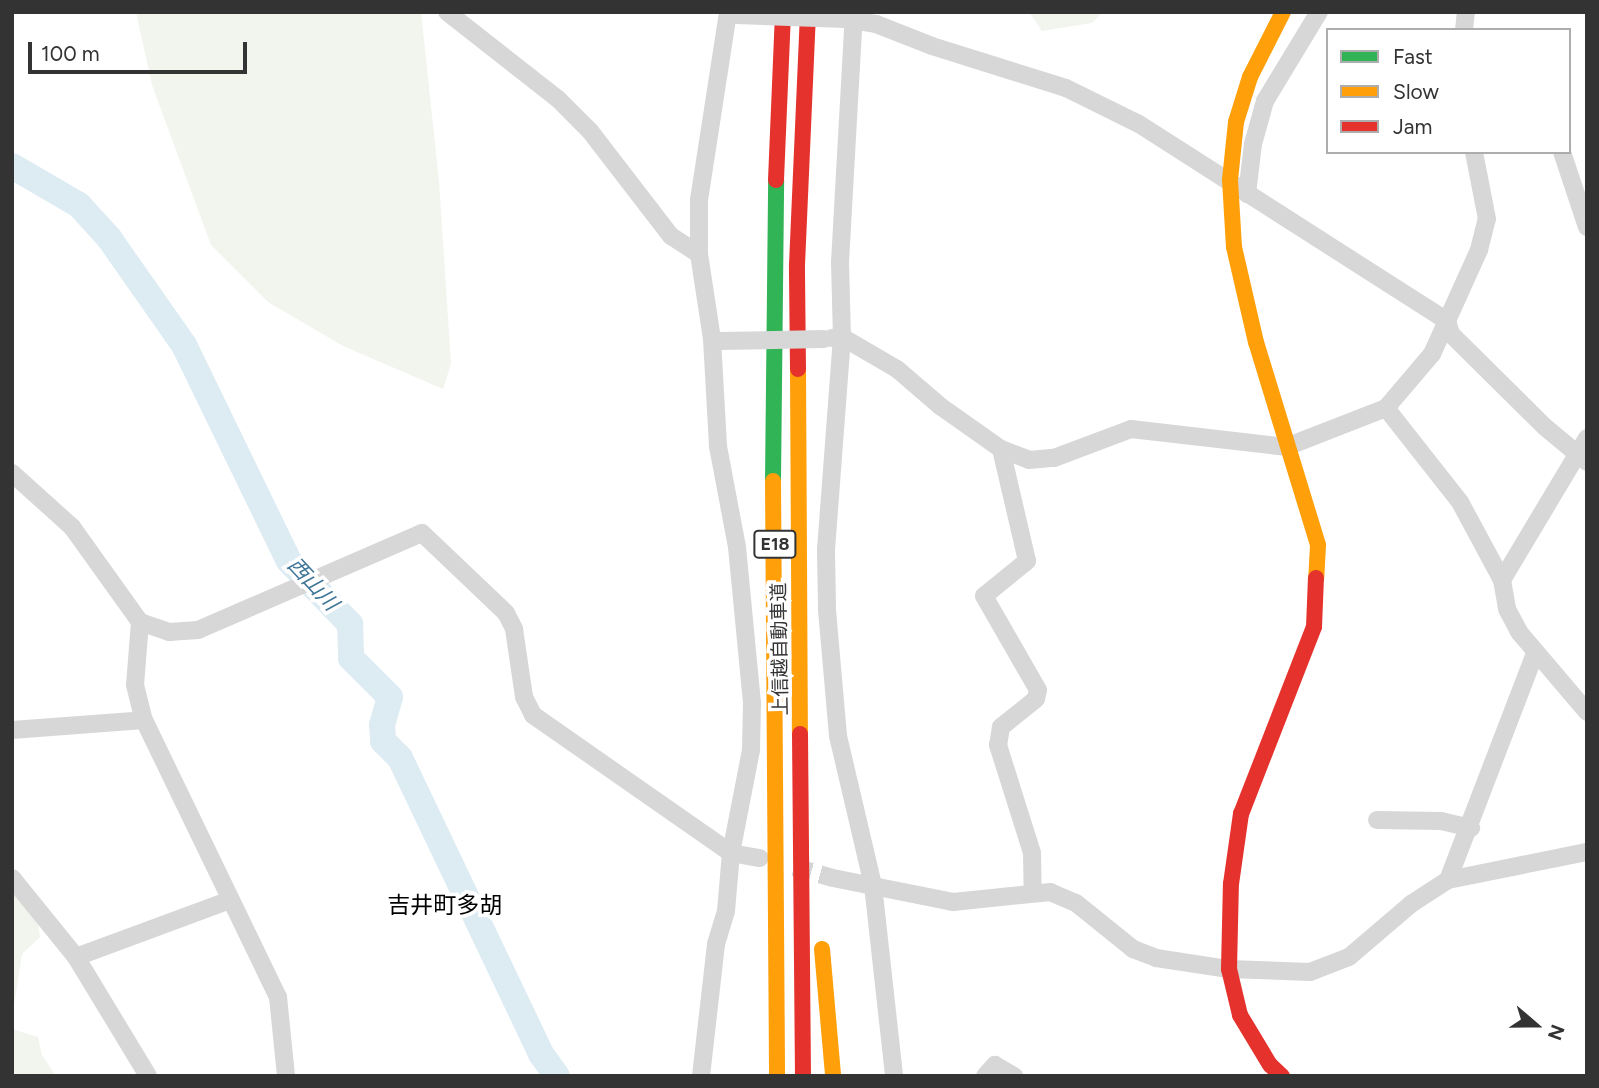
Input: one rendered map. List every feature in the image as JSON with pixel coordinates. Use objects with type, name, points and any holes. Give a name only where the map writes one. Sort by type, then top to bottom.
[{"type":"main road","name":"上信越自動車道","points":[[778,1076],[772,268],[783,12]]},
{"type":"main road","name":"上信越自動車道","points":[[803,1076],[797,265],[808,12]]},
{"type":"main road","points":[[1272,1072],[1240,1015],[1229,969],[1231,884],[1241,814],[1307,652],[1318,604],[1313,521],[1286,447],[1234,247],[1230,180],[1236,122],[1250,77],[1283,12]]},
{"type":"main road","points":[[802,663],[833,1076]]},
{"type":"main road","points":[[768,1076],[777,799]]},
{"type":"street","points":[[447,12],[558,99],[590,131],[671,236],[699,254]]},
{"type":"street","points":[[1247,194],[1253,144],[1265,101],[1319,12]]},
{"type":"street","points":[[701,1076],[703,1037],[716,944],[726,911],[731,853],[751,750],[752,703],[737,547],[718,446],[716,340],[699,254],[699,200],[730,13],[850,18],[876,24],[932,46],[1066,88],[1139,124],[1447,321],[1451,334],[1582,459]]},
{"type":"street","points":[[850,18],[840,262],[833,338],[826,550],[827,610],[838,736],[873,885],[894,1076]]},
{"type":"street","points":[[716,340],[833,338],[897,369],[940,406],[1001,449],[1029,460],[1054,458],[1107,435],[1141,429],[1286,447],[1386,408],[1432,354],[1479,250],[1487,219],[1474,154]]},
{"type":"street","points":[[1563,154],[1587,227]]},
{"type":"street","points":[[1386,408],[1460,502],[1503,580],[1507,609],[1535,653],[1587,712]]},
{"type":"street","points":[[1503,580],[1582,459],[1587,438]]},
{"type":"street","points":[[1001,449],[1027,561],[984,596],[1038,690],[1036,699],[1001,727],[998,745],[1032,853],[1033,892]]},
{"type":"street","points":[[12,473],[72,527],[139,622],[169,632],[198,630],[422,533],[506,613],[514,629],[524,697],[533,715],[731,853],[760,858]]},
{"type":"street","points":[[139,622],[135,685],[144,720],[278,997],[286,1076]]},
{"type":"street","points":[[1448,880],[1471,828],[1535,653]]},
{"type":"street","points":[[12,730],[144,720]]},
{"type":"street","points":[[1377,820],[1441,821],[1471,828]]},
{"type":"street","points":[[833,878],[953,902],[1033,892],[1062,895],[1133,949],[1156,958],[1229,969],[1310,972],[1331,966],[1358,951],[1411,904],[1448,880],[1587,852]]},
{"type":"street","points":[[12,878],[76,957],[148,1076]]},
{"type":"street","points":[[76,957],[230,900]]},
{"type":"street","points":[[985,1076],[995,1065],[1014,1076]]},
{"type":"shaded area","points":[[136,12],[421,12],[439,181],[451,364],[443,389],[343,346],[268,302],[211,245],[152,85]]},
{"type":"shaded area","points":[[1029,12],[1103,12],[1092,23],[1042,31]]},
{"type":"shaded area","points":[[12,877],[36,911],[40,937],[22,954],[12,1019]]},
{"type":"shaded area","points":[[12,1029],[38,1037],[42,1055],[56,1076],[12,1076]]},
{"type":"waterway","name":"西山川","points":[[12,166],[79,205],[109,238],[184,345],[289,561],[350,624],[351,658],[390,697],[382,725],[383,741],[400,758],[541,1054],[557,1076]]},
{"type":"tunnel","points":[[794,867],[833,878]]},
{"type":"traffic: fast","points":[[773,481],[776,180]]},
{"type":"traffic: slow","points":[[1283,12],[1250,77],[1236,122],[1230,180],[1234,247],[1256,342],[1318,545],[1316,578]]},
{"type":"traffic: slow","points":[[798,369],[800,734]]},
{"type":"traffic: slow","points":[[773,481],[777,1076]]},
{"type":"traffic: slow","points":[[822,949],[833,1076]]},
{"type":"traffic: jam","points":[[776,180],[783,12]]},
{"type":"traffic: jam","points":[[798,369],[797,265],[808,12]]},
{"type":"traffic: jam","points":[[1282,1076],[1270,1065],[1240,1015],[1229,969],[1231,884],[1241,814],[1314,627],[1316,578]]},
{"type":"traffic: jam","points":[[800,734],[803,1076]]},
{"type":"district","name":"吉井町多胡","points":[[445,905]]}]
